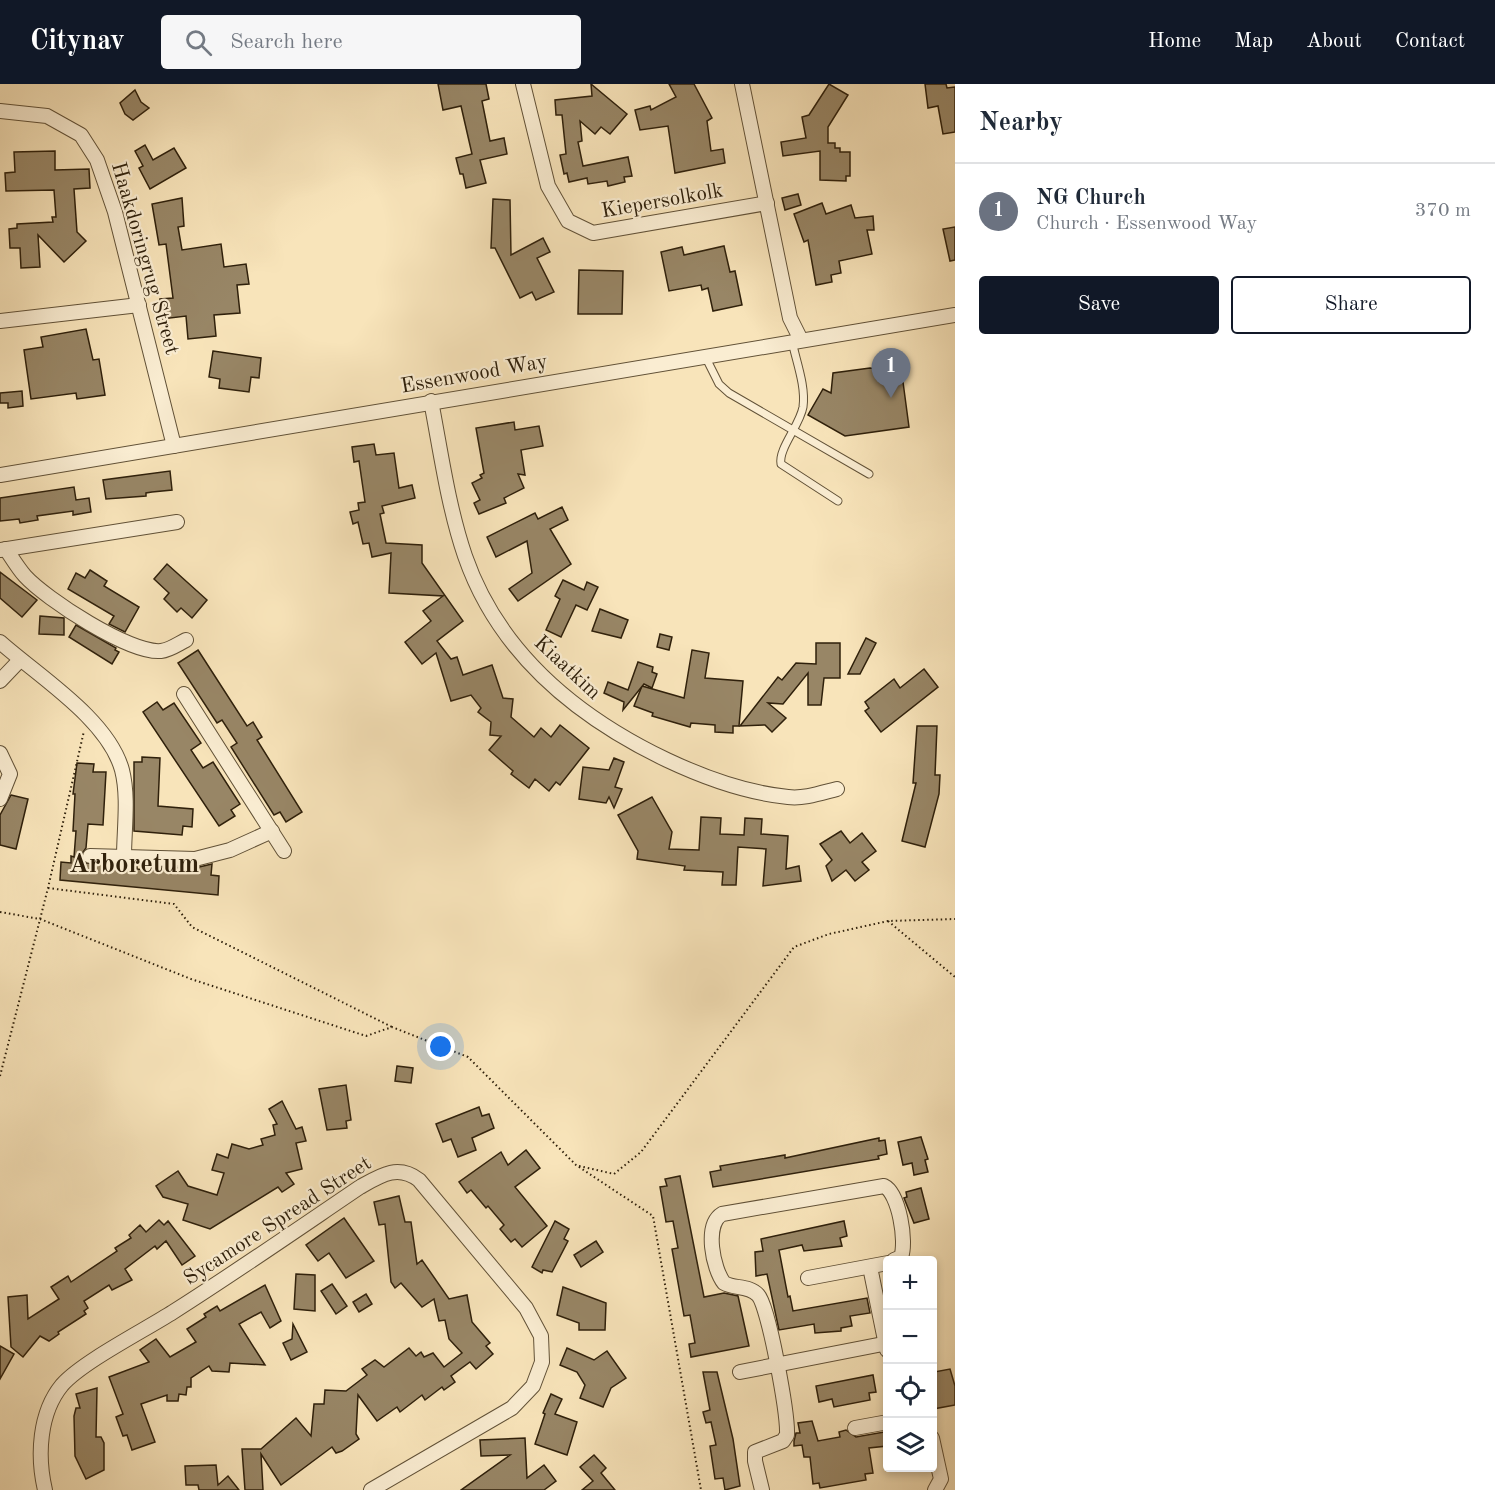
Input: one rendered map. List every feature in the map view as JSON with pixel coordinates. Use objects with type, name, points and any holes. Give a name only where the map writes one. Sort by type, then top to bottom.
[{"type":"street","name":"Kiepersolkolk","points":[[524,84],[548,186],[568,221],[592,233],[766,203]]},
{"type":"street","points":[[742,84],[790,318],[797,340]]},
{"type":"street","name":"Haakdoringrug Street","points":[[0,111],[47,116],[81,135],[90,146],[106,183],[174,446]]},
{"type":"street","points":[[0,321],[139,305]]},
{"type":"street","name":"Essenwood Way","points":[[0,475],[955,315]]},
{"type":"street","name":"Kiaatkim","points":[[431,401],[454,516],[466,558],[492,610],[512,642],[547,682],[581,711],[626,740],[683,768],[742,787],[789,797],[837,789]]},
{"type":"street","points":[[3,550],[177,522]]},
{"type":"street","points":[[3,550],[41,591],[139,648],[161,651],[186,640]]},
{"type":"street","points":[[0,642],[87,716],[105,738],[122,768],[124,857]]},
{"type":"street","points":[[0,681],[20,660]]},
{"type":"street","points":[[184,694],[284,851]]},
{"type":"street","points":[[0,753],[10,774],[0,799]]},
{"type":"street","points":[[90,856],[179,860],[212,856],[272,831]]},
{"type":"street","name":"Sycamore Spread Street","points":[[45,1490],[41,1466],[42,1433],[52,1402],[71,1376],[176,1310],[360,1187],[381,1175],[400,1171],[419,1180],[526,1308],[541,1336],[543,1362],[533,1386],[512,1408],[371,1490]]},
{"type":"street","points":[[762,1490],[755,1452],[783,1441],[787,1435],[777,1366],[761,1300],[748,1289],[723,1283],[718,1275],[711,1233],[717,1217],[884,1186],[894,1194],[903,1252],[898,1256]]},
{"type":"street","points":[[808,1278],[883,1264]]},
{"type":"street","points":[[870,1267],[883,1327]]},
{"type":"street","points":[[740,1372],[883,1347]]},
{"type":"street","points":[[855,1428],[883,1423]]},
{"type":"street","points":[[935,1490],[941,1479],[937,1458]]},
{"type":"lane","points":[[797,340],[803,397],[802,410],[781,455],[781,465],[838,501]]},
{"type":"lane","points":[[705,356],[718,384],[729,393],[795,429],[869,474]]},
{"type":"path","points":[[0,1076],[48,888],[87,716]]},
{"type":"path","points":[[48,888],[174,904],[192,927],[392,1027],[468,1057],[576,1165],[652,1216],[701,1490]]},
{"type":"path","points":[[0,912],[40,919],[191,979],[366,1036],[392,1027]]},
{"type":"path","points":[[576,1165],[614,1174],[641,1152],[794,947],[829,934],[888,921],[955,919]]},
{"type":"path","points":[[888,921],[955,977]]},
{"type":"building","points":[[438,84],[486,84],[489,99],[482,101],[490,141],[504,138],[507,154],[480,160],[486,183],[466,188],[456,158],[472,154],[461,106],[443,110]]},
{"type":"building","points":[[591,84],[627,114],[610,134],[601,127],[595,134],[580,121],[582,141],[578,142],[583,166],[628,157],[632,176],[624,177],[625,182],[608,186],[607,181],[588,184],[587,178],[569,182],[567,173],[564,174],[560,155],[566,154],[562,115],[556,115],[555,100],[592,96]]},
{"type":"building","points":[[669,84],[694,84],[712,118],[707,121],[711,151],[723,149],[725,163],[675,173],[668,126],[640,130],[635,110],[650,106],[651,110],[676,97]]},
{"type":"building","points":[[829,84],[848,95],[828,127],[828,143],[835,143],[835,148],[840,148],[840,152],[850,152],[850,176],[846,176],[846,181],[820,180],[820,151],[783,156],[781,142],[806,138],[802,117],[809,115]]},
{"type":"building","points":[[925,84],[946,84],[947,88],[955,87],[955,132],[943,134],[938,106],[928,108]]},
{"type":"building","points":[[135,90],[141,102],[149,108],[133,120],[125,114],[120,103]]},
{"type":"building","points":[[145,145],[153,160],[174,148],[186,168],[150,189],[139,168],[143,166],[135,151]]},
{"type":"building","points":[[55,151],[55,170],[89,169],[90,188],[74,189],[77,232],[86,241],[64,262],[38,235],[40,267],[21,268],[20,248],[10,248],[9,229],[17,228],[17,224],[53,222],[52,217],[56,217],[54,190],[6,191],[5,173],[15,172],[14,152]]},
{"type":"building","points":[[798,194],[801,205],[785,210],[782,198]]},
{"type":"building","points":[[182,198],[184,226],[178,227],[182,250],[221,244],[224,267],[246,264],[249,284],[237,285],[240,313],[214,315],[216,336],[188,339],[186,316],[162,319],[160,299],[173,298],[166,244],[159,245],[152,204]]},
{"type":"building","points":[[493,199],[510,200],[511,255],[543,238],[550,252],[537,258],[554,292],[536,300],[532,292],[520,298],[495,248],[491,248]]},
{"type":"building","points":[[822,203],[826,214],[851,205],[855,218],[873,216],[874,230],[867,230],[872,254],[839,261],[841,273],[831,275],[832,282],[816,285],[808,240],[804,242],[794,214]]},
{"type":"building","points":[[955,227],[955,260],[950,261],[943,229]]},
{"type":"building","points":[[724,246],[730,272],[735,271],[742,305],[713,311],[708,288],[702,290],[701,285],[669,291],[661,252],[682,247],[684,255]]},
{"type":"building","points":[[579,270],[623,271],[622,314],[578,314]]},
{"type":"building","points":[[86,329],[93,360],[99,359],[105,395],[77,399],[76,393],[31,399],[24,350],[43,347],[41,337]]},
{"type":"building","points":[[213,351],[261,358],[259,378],[251,377],[249,392],[219,388],[220,379],[209,377]]},
{"type":"building","points":[[870,368],[881,370],[889,384],[903,382],[909,427],[845,436],[808,415],[823,389],[831,393],[833,373]]},
{"type":"building","points":[[22,391],[23,406],[8,408],[8,403],[0,403],[0,393]]},
{"type":"building","points":[[514,422],[515,430],[539,426],[543,446],[521,450],[525,475],[518,474],[524,488],[504,498],[506,503],[479,514],[474,503],[480,500],[472,483],[482,478],[480,475],[484,473],[476,428]]},
{"type":"building","points":[[374,444],[376,455],[394,453],[399,488],[412,485],[415,498],[382,506],[384,513],[380,514],[386,543],[422,545],[422,563],[463,621],[437,641],[451,659],[457,657],[463,675],[492,665],[503,698],[513,699],[511,717],[534,737],[541,728],[551,737],[560,725],[589,748],[560,785],[556,782],[549,791],[535,779],[529,788],[511,774],[513,771],[489,750],[501,736],[490,735],[491,722],[478,712],[481,708],[471,695],[451,701],[436,653],[422,664],[405,642],[431,621],[423,611],[443,596],[389,593],[391,553],[372,557],[369,543],[363,544],[358,522],[353,524],[350,512],[359,510],[358,503],[365,502],[359,461],[354,462],[352,447]]},
{"type":"building","points":[[170,471],[172,490],[146,493],[146,496],[106,499],[103,480]]},
{"type":"building","points":[[74,487],[76,500],[89,498],[91,512],[73,515],[73,511],[37,516],[38,520],[20,523],[19,519],[0,521],[0,498]]},
{"type":"building","points":[[562,507],[568,520],[550,529],[571,564],[518,601],[509,589],[532,573],[527,541],[496,557],[487,537],[535,513],[538,519]]},
{"type":"building","points":[[167,564],[207,600],[192,618],[181,608],[177,612],[164,599],[169,593],[154,579]]},
{"type":"building","points":[[90,570],[107,581],[104,586],[139,607],[125,632],[109,624],[114,616],[68,589],[76,573],[85,578]]},
{"type":"building","points":[[0,572],[37,600],[22,617],[0,598]]},
{"type":"building","points":[[563,580],[584,590],[587,582],[598,587],[587,610],[576,605],[561,637],[546,630],[560,599],[555,596]]},
{"type":"building","points":[[600,609],[628,620],[621,638],[592,631]]},
{"type":"building","points":[[40,616],[64,618],[64,635],[39,634]]},
{"type":"building","points":[[76,625],[116,648],[115,650],[119,652],[112,664],[69,637]]},
{"type":"building","points":[[660,634],[672,637],[669,650],[657,647]]},
{"type":"building","points":[[866,638],[876,643],[860,674],[848,674]]},
{"type":"building","points":[[816,643],[840,643],[840,678],[824,678],[821,705],[808,705],[808,673],[783,704],[768,703],[786,718],[772,732],[765,725],[740,726],[778,677],[782,680],[796,663],[816,664]]},
{"type":"building","points":[[198,650],[247,726],[253,722],[262,737],[257,740],[302,812],[286,822],[280,812],[274,815],[231,747],[237,743],[222,720],[217,723],[178,663]]},
{"type":"building","points":[[692,650],[709,653],[705,678],[743,681],[739,726],[733,726],[733,733],[715,732],[715,725],[691,723],[690,727],[652,716],[653,713],[634,706],[642,686],[684,698]]},
{"type":"building","points":[[638,662],[653,667],[652,672],[657,674],[652,688],[644,684],[623,710],[624,702],[604,693],[608,682],[628,690]]},
{"type":"building","points":[[924,669],[938,687],[881,732],[865,711],[869,708],[865,702],[894,679],[900,688]]},
{"type":"building","points":[[157,702],[163,710],[174,703],[201,743],[191,750],[203,768],[213,762],[240,804],[231,810],[235,816],[219,826],[143,712]]},
{"type":"building","points":[[917,726],[937,726],[935,775],[940,775],[939,794],[925,847],[902,841],[916,783],[913,783]]},
{"type":"building","points":[[142,757],[160,758],[158,806],[193,809],[192,827],[183,826],[182,835],[134,831],[134,762],[142,762]]},
{"type":"building","points":[[614,758],[624,762],[615,787],[622,789],[614,808],[609,797],[606,803],[579,799],[583,767],[609,770]]},
{"type":"building","points":[[77,763],[94,764],[93,772],[106,772],[103,825],[88,824],[86,848],[81,855],[85,863],[137,866],[137,869],[160,871],[160,867],[195,868],[212,864],[211,875],[219,876],[218,895],[60,880],[61,862],[71,863],[71,856],[74,857],[76,831],[73,831],[75,794],[73,794]]},
{"type":"building","points":[[11,795],[28,799],[16,849],[0,845],[0,815]]},
{"type":"building","points":[[652,797],[672,832],[669,849],[699,850],[701,817],[721,818],[720,834],[744,835],[745,818],[762,819],[761,834],[788,836],[786,869],[799,866],[801,881],[763,886],[766,849],[738,847],[736,885],[722,885],[723,872],[684,870],[685,866],[637,859],[638,851],[618,815]]},
{"type":"building","points":[[841,831],[850,843],[862,833],[876,851],[862,862],[869,870],[855,881],[846,870],[832,881],[826,866],[832,860],[820,844]]},
{"type":"building","points":[[397,1066],[413,1068],[411,1083],[395,1081]]},
{"type":"building","points":[[346,1085],[351,1120],[346,1121],[347,1128],[327,1130],[319,1089]]},
{"type":"building","points":[[282,1101],[296,1129],[302,1127],[306,1141],[296,1143],[302,1169],[286,1173],[294,1184],[282,1192],[278,1187],[210,1229],[183,1220],[188,1204],[163,1197],[156,1186],[178,1171],[188,1186],[217,1195],[224,1173],[212,1170],[217,1154],[228,1158],[232,1144],[249,1149],[263,1145],[261,1139],[275,1135],[273,1125],[277,1124],[269,1109]]},
{"type":"building","points":[[479,1107],[482,1116],[489,1114],[494,1128],[472,1138],[476,1150],[458,1157],[451,1139],[443,1142],[436,1124]]},
{"type":"building","points":[[921,1137],[928,1159],[925,1160],[928,1172],[914,1175],[912,1163],[903,1165],[898,1142]]},
{"type":"building","points":[[879,1138],[879,1141],[885,1140],[887,1154],[878,1156],[879,1159],[713,1187],[710,1172],[721,1170],[720,1166],[785,1155],[785,1158]]},
{"type":"building","points":[[526,1150],[540,1168],[515,1187],[547,1226],[522,1247],[515,1239],[511,1242],[500,1229],[504,1225],[488,1206],[486,1208],[471,1190],[467,1193],[459,1182],[501,1152],[508,1165]]},
{"type":"building","points":[[680,1176],[704,1297],[724,1293],[738,1296],[749,1346],[691,1357],[689,1344],[695,1343],[690,1315],[684,1316],[672,1249],[678,1248],[673,1221],[666,1222],[660,1187],[667,1186],[665,1179]]},
{"type":"building","points":[[921,1188],[929,1219],[914,1223],[904,1198],[907,1197],[906,1192]]},
{"type":"building","points":[[399,1196],[405,1222],[411,1222],[417,1264],[422,1260],[449,1299],[467,1295],[472,1322],[490,1343],[486,1346],[493,1354],[476,1369],[470,1362],[451,1376],[455,1382],[444,1390],[442,1387],[425,1400],[422,1395],[400,1412],[397,1407],[377,1421],[358,1395],[356,1434],[359,1439],[336,1453],[332,1447],[281,1485],[261,1454],[263,1490],[245,1490],[242,1449],[261,1449],[296,1418],[311,1436],[314,1404],[324,1404],[325,1390],[346,1391],[367,1375],[362,1369],[375,1360],[384,1367],[409,1348],[416,1356],[421,1352],[424,1357],[433,1353],[444,1367],[462,1353],[449,1339],[445,1320],[439,1321],[434,1299],[422,1307],[401,1283],[395,1288],[391,1282],[385,1224],[379,1225],[374,1202]]},
{"type":"building","points":[[344,1218],[374,1261],[346,1278],[329,1253],[318,1261],[306,1245]]},
{"type":"building","points":[[159,1220],[164,1225],[168,1221],[195,1256],[182,1265],[166,1241],[157,1249],[155,1246],[125,1269],[132,1280],[112,1290],[109,1285],[84,1301],[88,1308],[84,1311],[86,1314],[58,1332],[59,1334],[49,1341],[40,1336],[23,1357],[11,1347],[8,1297],[27,1295],[28,1319],[59,1299],[51,1287],[68,1276],[71,1282],[117,1251],[115,1248],[131,1238],[129,1235],[140,1225],[146,1232]]},
{"type":"building","points":[[555,1221],[569,1229],[564,1239],[568,1241],[552,1272],[543,1270],[542,1273],[532,1267]]},
{"type":"building","points":[[844,1221],[847,1236],[840,1238],[842,1246],[804,1251],[802,1245],[779,1250],[788,1297],[790,1296],[793,1311],[867,1298],[870,1313],[850,1316],[852,1326],[841,1328],[841,1331],[815,1333],[814,1324],[779,1330],[767,1274],[756,1276],[755,1252],[763,1251],[761,1239]]},
{"type":"building","points":[[596,1241],[603,1252],[581,1267],[574,1255]]},
{"type":"building","points":[[296,1274],[315,1275],[315,1311],[294,1309]]},
{"type":"building","points":[[332,1284],[347,1306],[336,1314],[321,1291]]},
{"type":"building","points":[[265,1285],[281,1321],[270,1328],[261,1312],[239,1324],[265,1365],[230,1363],[229,1372],[212,1371],[209,1366],[191,1378],[191,1387],[187,1387],[186,1395],[179,1394],[178,1401],[167,1401],[167,1395],[141,1404],[155,1442],[132,1450],[127,1435],[123,1436],[116,1417],[123,1414],[109,1377],[149,1362],[140,1350],[156,1339],[170,1357],[196,1342],[187,1329],[206,1317],[204,1314],[217,1306],[220,1311]]},
{"type":"building","points":[[563,1287],[606,1303],[605,1330],[579,1330],[579,1323],[557,1315]]},
{"type":"building","points":[[366,1294],[372,1304],[359,1312],[353,1302]]},
{"type":"building","points":[[293,1324],[307,1352],[291,1360],[283,1343],[292,1339]]},
{"type":"building","points":[[0,1346],[14,1354],[0,1379]]},
{"type":"building","points":[[567,1348],[594,1360],[607,1351],[626,1378],[611,1388],[603,1407],[580,1398],[585,1385],[577,1372],[560,1365]]},
{"type":"building","points":[[950,1369],[955,1386],[955,1405],[937,1408],[937,1371]]},
{"type":"building","points":[[703,1372],[717,1372],[733,1439],[740,1486],[725,1490],[723,1478],[715,1479],[710,1446],[716,1445],[711,1422],[706,1423],[703,1412],[710,1410]]},
{"type":"building","points":[[873,1375],[876,1392],[869,1393],[870,1400],[834,1407],[832,1399],[819,1402],[816,1386]]},
{"type":"building","points":[[97,1388],[96,1437],[101,1437],[104,1443],[104,1470],[86,1479],[75,1456],[74,1416],[76,1408],[80,1408],[76,1394]]},
{"type":"building","points":[[551,1394],[562,1399],[555,1414],[577,1422],[567,1455],[535,1444],[545,1414],[543,1413]]},
{"type":"building","points":[[812,1421],[818,1441],[840,1437],[839,1432],[846,1430],[856,1437],[883,1432],[883,1446],[869,1448],[873,1473],[865,1474],[866,1480],[820,1488],[819,1483],[813,1484],[810,1457],[804,1457],[802,1445],[794,1446],[796,1433],[800,1433],[798,1423]]},
{"type":"building","points":[[525,1438],[527,1478],[544,1465],[556,1481],[544,1490],[461,1490],[510,1455],[481,1456],[480,1440]]},
{"type":"building","points":[[594,1455],[606,1468],[601,1473],[615,1490],[582,1490],[593,1481],[580,1467]]},
{"type":"building","points":[[216,1465],[218,1485],[228,1476],[239,1490],[199,1490],[198,1485],[186,1485],[185,1466]]},
{"type":"place","name":"NG Church","points":[[891,398]]},
{"type":"district","name":"Arboretum","points":[[134,863]]}]
